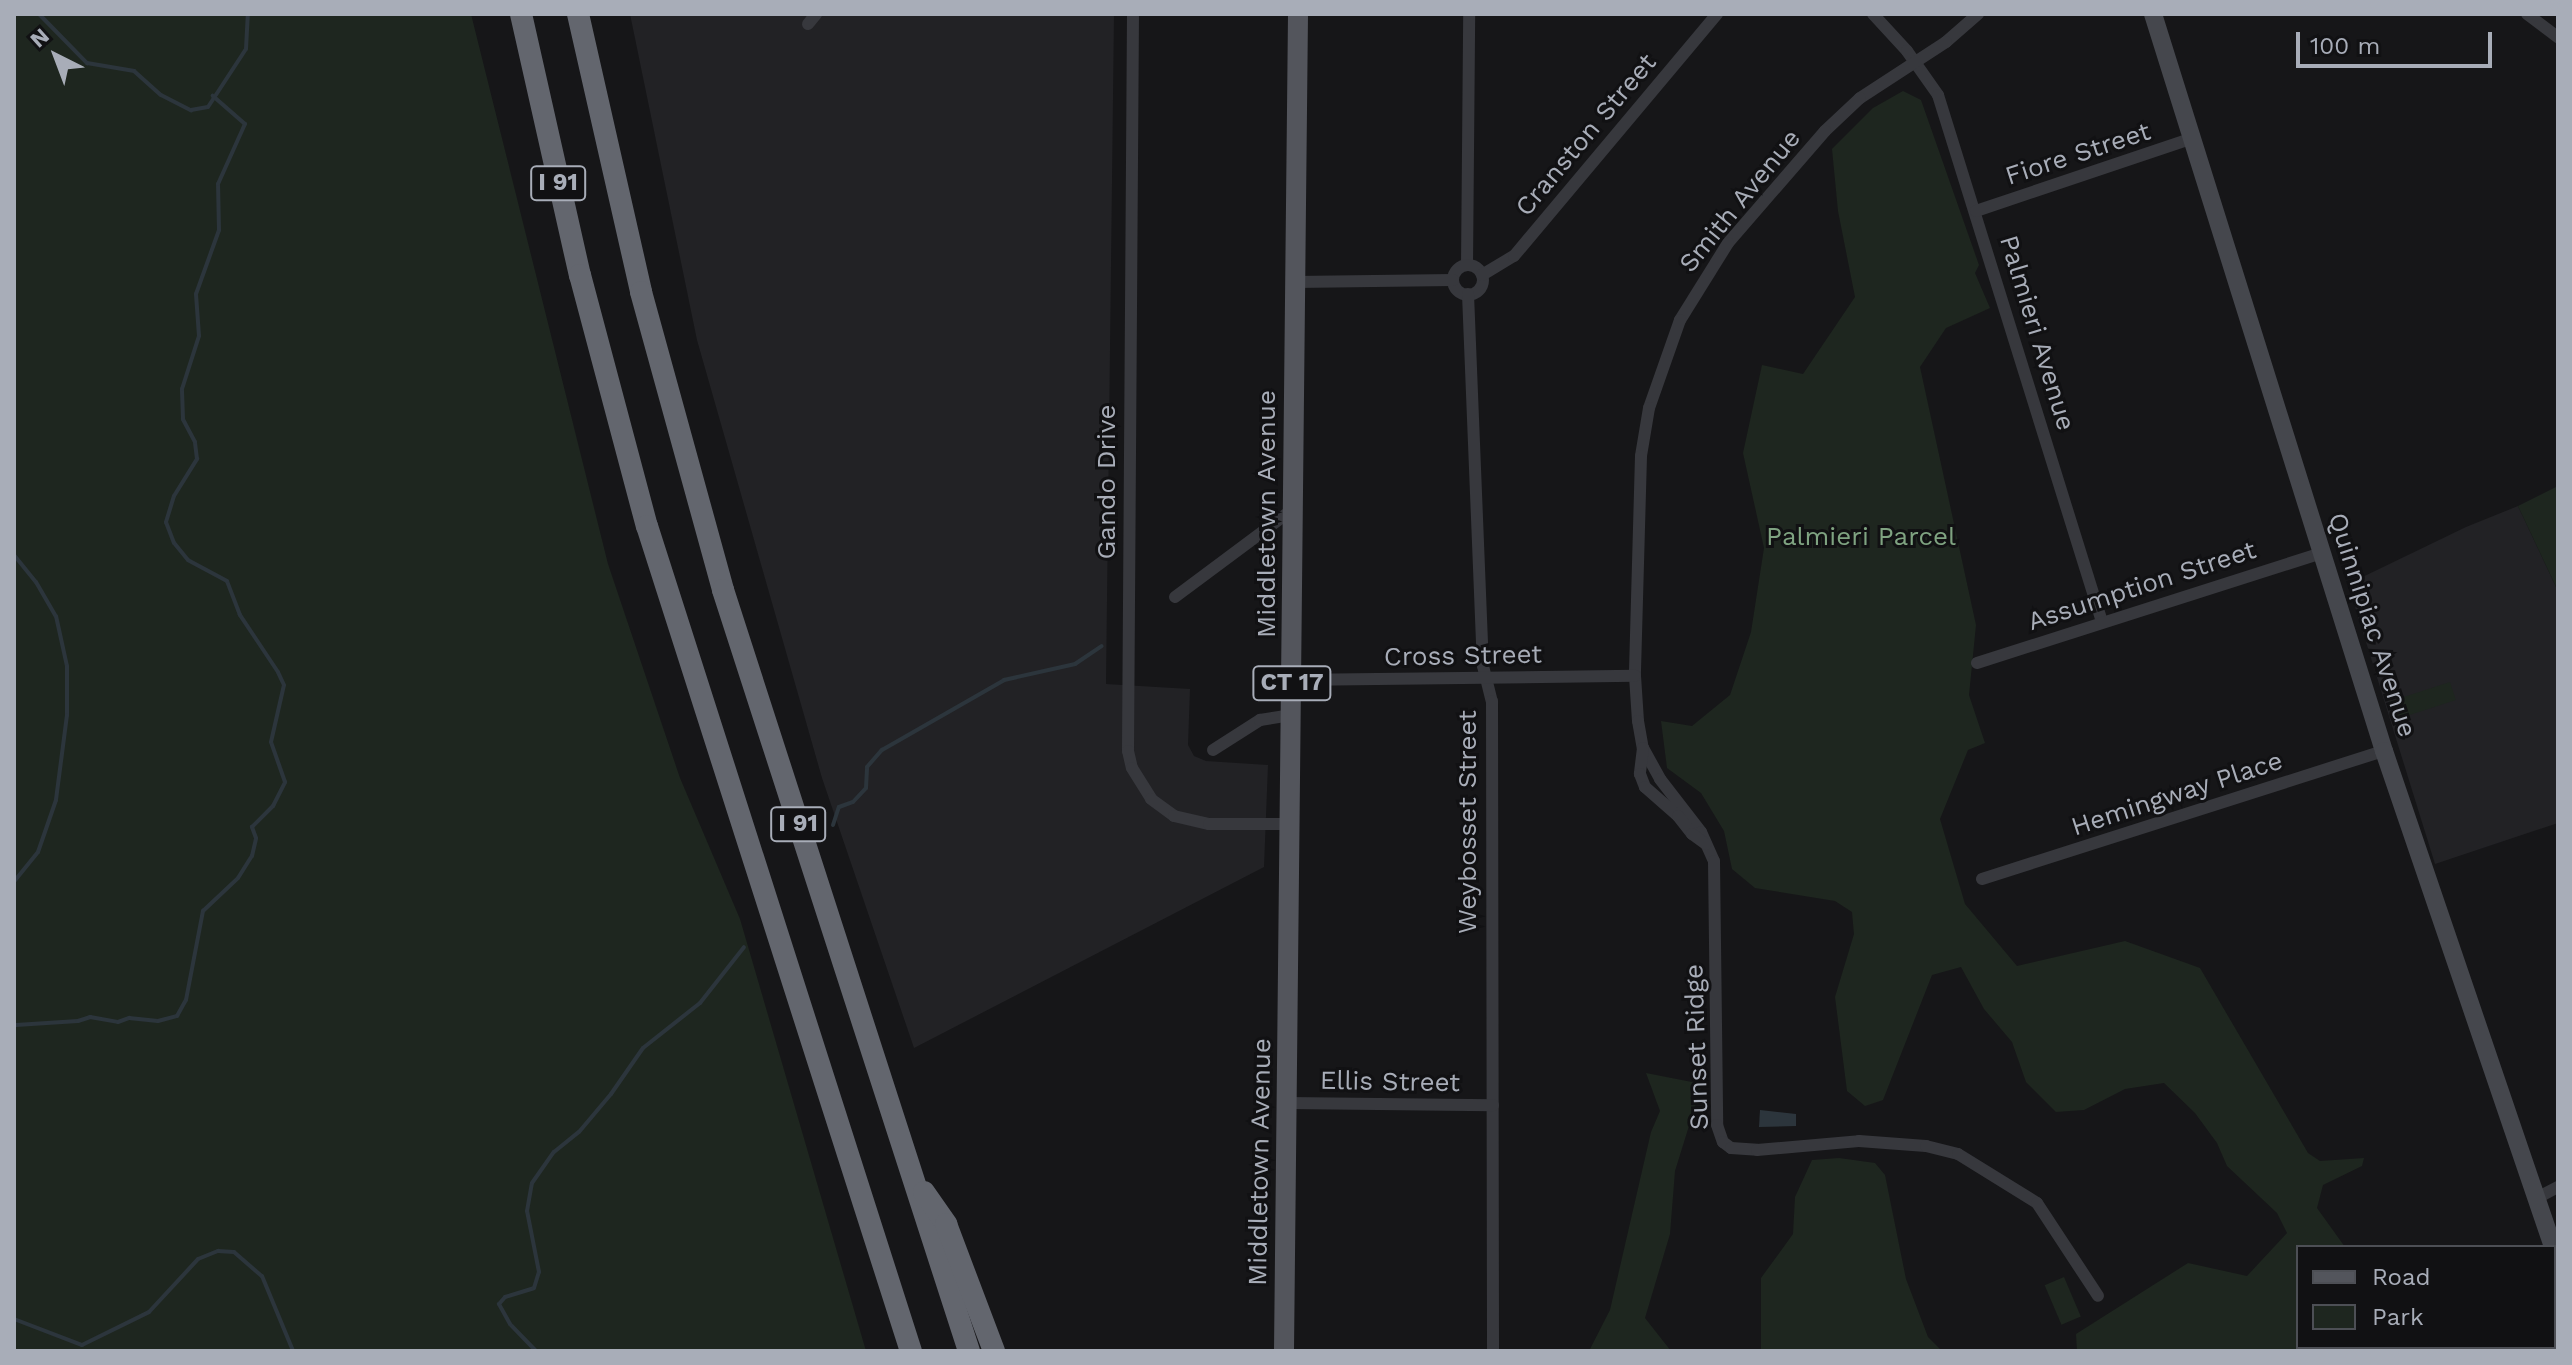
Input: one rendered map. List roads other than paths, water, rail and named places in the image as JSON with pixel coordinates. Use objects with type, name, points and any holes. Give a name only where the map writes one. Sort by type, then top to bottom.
[{"type":"highway","name":"I 91","points":[[521,14],[580,275],[647,526],[911,1351]]},
{"type":"highway","name":"I 91","points":[[578,14],[641,292],[701,515],[969,1351]]},
{"type":"highway","points":[[914,1181],[946,1224],[994,1351]]},
{"type":"main road","name":"Middletown Avenue","points":[[1284,1351],[1298,14]]},
{"type":"main road","name":"Quinnipiac Avenue","points":[[2153,14],[2384,751],[2553,1245]]},
{"type":"street","name":"Gando Drive","points":[[1133,14],[1128,751],[1132,768],[1151,799],[1174,816],[1209,824],[1290,824]]},
{"type":"street","points":[[1467,265],[1469,14]]},
{"type":"street","name":"Cranston Street","points":[[1482,275],[1514,256],[1717,14]]},
{"type":"street","name":"Palmieri Avenue","points":[[1873,14],[1916,63],[1938,95],[2102,622]]},
{"type":"street","name":"Smith Avenue","points":[[1635,676],[1641,456],[1649,408],[1680,320],[1728,243],[1808,149],[1860,98],[1955,36],[1978,14]]},
{"type":"street","points":[[2527,14],[2558,37]]},
{"type":"street","name":"Fiore Street","points":[[1976,211],[2193,138]]},
{"type":"street","points":[[1467,265],[1478,269],[1482,275],[1480,288],[1468,294],[1456,288],[1453,280],[1459,268],[1467,265]]},
{"type":"street","points":[[1295,282],[1453,280]]},
{"type":"street","name":"Weybosset Street","points":[[1468,294],[1485,679],[1492,701],[1493,1351]]},
{"type":"street","points":[[1175,597],[1293,509]]},
{"type":"street","name":"Assumption Street","points":[[1977,663],[2321,553]]},
{"type":"street","name":"Cross Street","points":[[1292,680],[1635,676]]},
{"type":"street","name":"Sunset Ridge","points":[[1635,676],[1643,748],[1640,774],[1645,787],[1706,844],[1716,879],[1717,1125],[1723,1142],[1738,1149],[1767,1150],[1859,1141],[1926,1146],[1958,1154],[2037,1203],[2098,1296]]},
{"type":"street","points":[[1213,750],[1260,720],[1291,715]]},
{"type":"street","name":"Hemingway Place","points":[[1982,879],[2384,751]]},
{"type":"street","name":"Ellis Street","points":[[1287,1103],[1493,1105]]},
{"type":"street","points":[[2537,1198],[2558,1187]]},
{"type":"waterway","points":[[39,14],[87,63],[134,71],[161,95],[191,110],[208,107],[246,49],[248,14]]},
{"type":"waterway","points":[[16,1025],[78,1021],[90,1017],[118,1022],[129,1018],[158,1021],[177,1016],[186,1000],[203,911],[238,878],[252,856],[256,838],[252,827],[273,806],[285,782],[271,742],[284,685],[240,615],[227,581],[188,560],[174,543],[166,522],[174,496],[197,459],[195,442],[183,419],[182,389],[199,336],[196,294],[219,230],[218,184],[245,124],[213,96]]},
{"type":"waterway","points":[[14,555],[36,582],[56,616],[67,666],[67,715],[56,800],[38,852],[14,882]]},
{"type":"waterway","points":[[833,825],[839,807],[853,802],[866,788],[867,767],[882,750],[1004,680],[1075,664],[1102,646]]},
{"type":"waterway","points":[[536,1351],[510,1324],[499,1304],[505,1297],[534,1288],[539,1272],[527,1211],[532,1183],[554,1152],[579,1132],[611,1094],[643,1048],[700,1003],[744,947]]},
{"type":"waterway","points":[[14,1017],[14,1030]]},
{"type":"waterway","points":[[14,1319],[82,1345],[149,1312],[198,1259],[218,1251],[234,1252],[262,1276],[293,1351]]},
{"type":"park label","name":"Palmieri Parcel","points":[[1861,537]]}]
